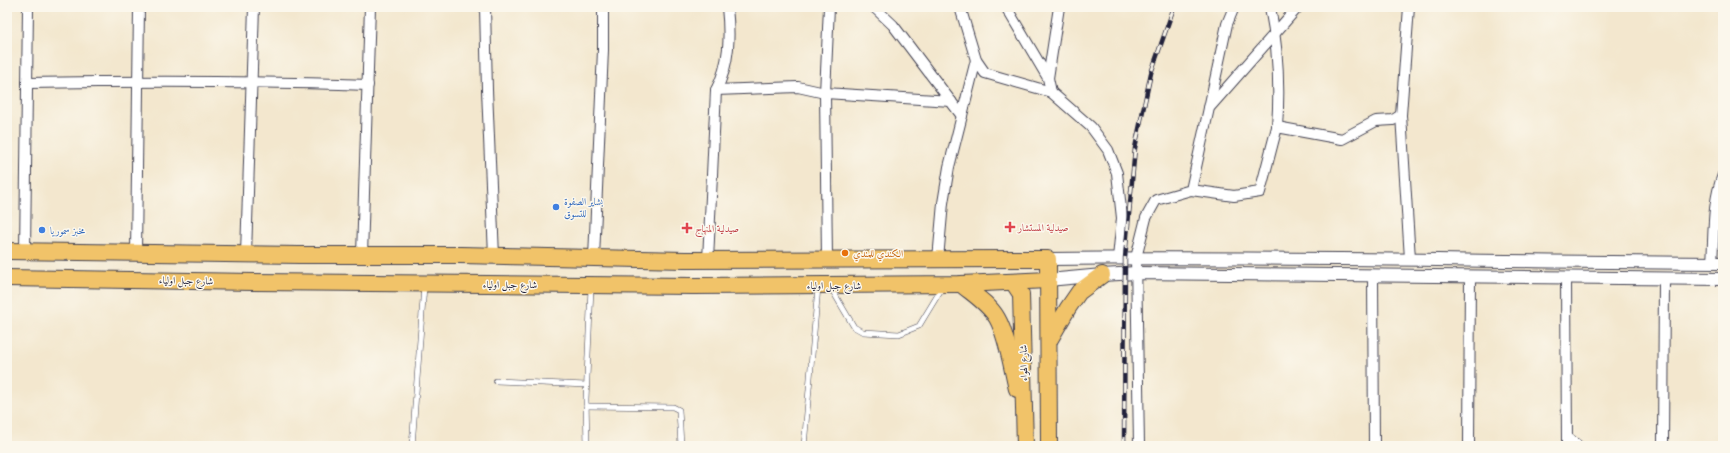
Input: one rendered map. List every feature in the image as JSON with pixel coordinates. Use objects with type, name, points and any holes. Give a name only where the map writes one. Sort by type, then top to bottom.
[{"type":"highway","points":[[7,251],[494,256],[708,260],[1048,259],[1049,446]]},
{"type":"highway","points":[[1013,282],[1015,259]]},
{"type":"highway","points":[[1049,341],[1079,292],[1102,275]]},
{"type":"highway","name":"شارع جبل اولياء","points":[[7,278],[425,284],[823,286],[960,284],[1048,280]]},
{"type":"highway","name":"شارع الهواء","points":[[1013,282],[1022,294],[1025,446]]},
{"type":"highway","points":[[960,284],[986,304],[997,317],[1002,329],[1024,415]]},
{"type":"street","points":[[25,251],[28,7]]},
{"type":"street","points":[[136,252],[139,7]]},
{"type":"street","points":[[246,254],[254,7]]},
{"type":"street","points":[[362,255],[370,7]]},
{"type":"street","points":[[485,7],[494,256]]},
{"type":"street","points":[[594,258],[603,50],[603,7]]},
{"type":"street","points":[[708,260],[716,90],[722,78],[729,49],[727,7]]},
{"type":"street","points":[[827,259],[825,93],[829,7]]},
{"type":"street","points":[[874,7],[893,25],[962,116]]},
{"type":"street","points":[[960,7],[976,60],[985,73],[1051,92],[1091,127],[1108,150],[1117,173],[1122,218],[1118,258]]},
{"type":"street","points":[[1006,7],[1048,78],[1051,92]]},
{"type":"street","points":[[1048,78],[1059,7]]},
{"type":"street","points":[[1191,190],[1227,24],[1234,7]]},
{"type":"street","points":[[1139,446],[1136,258],[1146,218],[1156,200],[1191,190],[1234,196],[1260,192],[1277,127],[1278,68],[1275,32],[1270,7]]},
{"type":"street","points":[[1209,108],[1298,7]]},
{"type":"street","points":[[1409,7],[1400,115],[1410,259]]},
{"type":"street","points":[[938,259],[943,203],[949,167],[976,60]]},
{"type":"street","points":[[27,83],[252,81],[368,85]]},
{"type":"street","points":[[716,90],[798,87],[825,93],[951,101]]},
{"type":"street","points":[[1277,127],[1342,139],[1376,120],[1393,120],[1400,115]]},
{"type":"street","points":[[1048,259],[1410,259],[1718,263],[1715,211],[1719,185],[1723,175]]},
{"type":"street","points":[[1048,280],[1136,273],[1723,279]]},
{"type":"street","points":[[1373,275],[1374,446]]},
{"type":"street","points":[[1469,446],[1470,276]]},
{"type":"street","points":[[1566,278],[1568,442],[1578,446]]},
{"type":"street","points":[[1663,446],[1664,279]]},
{"type":"lane","points":[[412,446],[425,284]]},
{"type":"lane","points":[[823,286],[854,327],[863,332],[899,334],[919,326],[944,284]]},
{"type":"lane","points":[[587,446],[586,384],[592,285]]},
{"type":"lane","points":[[804,446],[823,286]]},
{"type":"lane","points":[[496,381],[586,384]]},
{"type":"lane","points":[[586,406],[673,407],[679,410],[681,446]]},
{"type":"railway","points":[[1124,446],[1125,258],[1135,148],[1151,73],[1174,7]]},
{"type":"place","name":"بشاير الصفوة للتسوق","points":[[556,207]]},
{"type":"place","name":"صيدلية المستشار","points":[[1010,227]]},
{"type":"place","name":"صيدلية المنهاج","points":[[687,228]]},
{"type":"place","name":"مخبز سموريا","points":[[42,230]]},
{"type":"place","name":"الكندي للمندي","points":[[845,253]]}]
